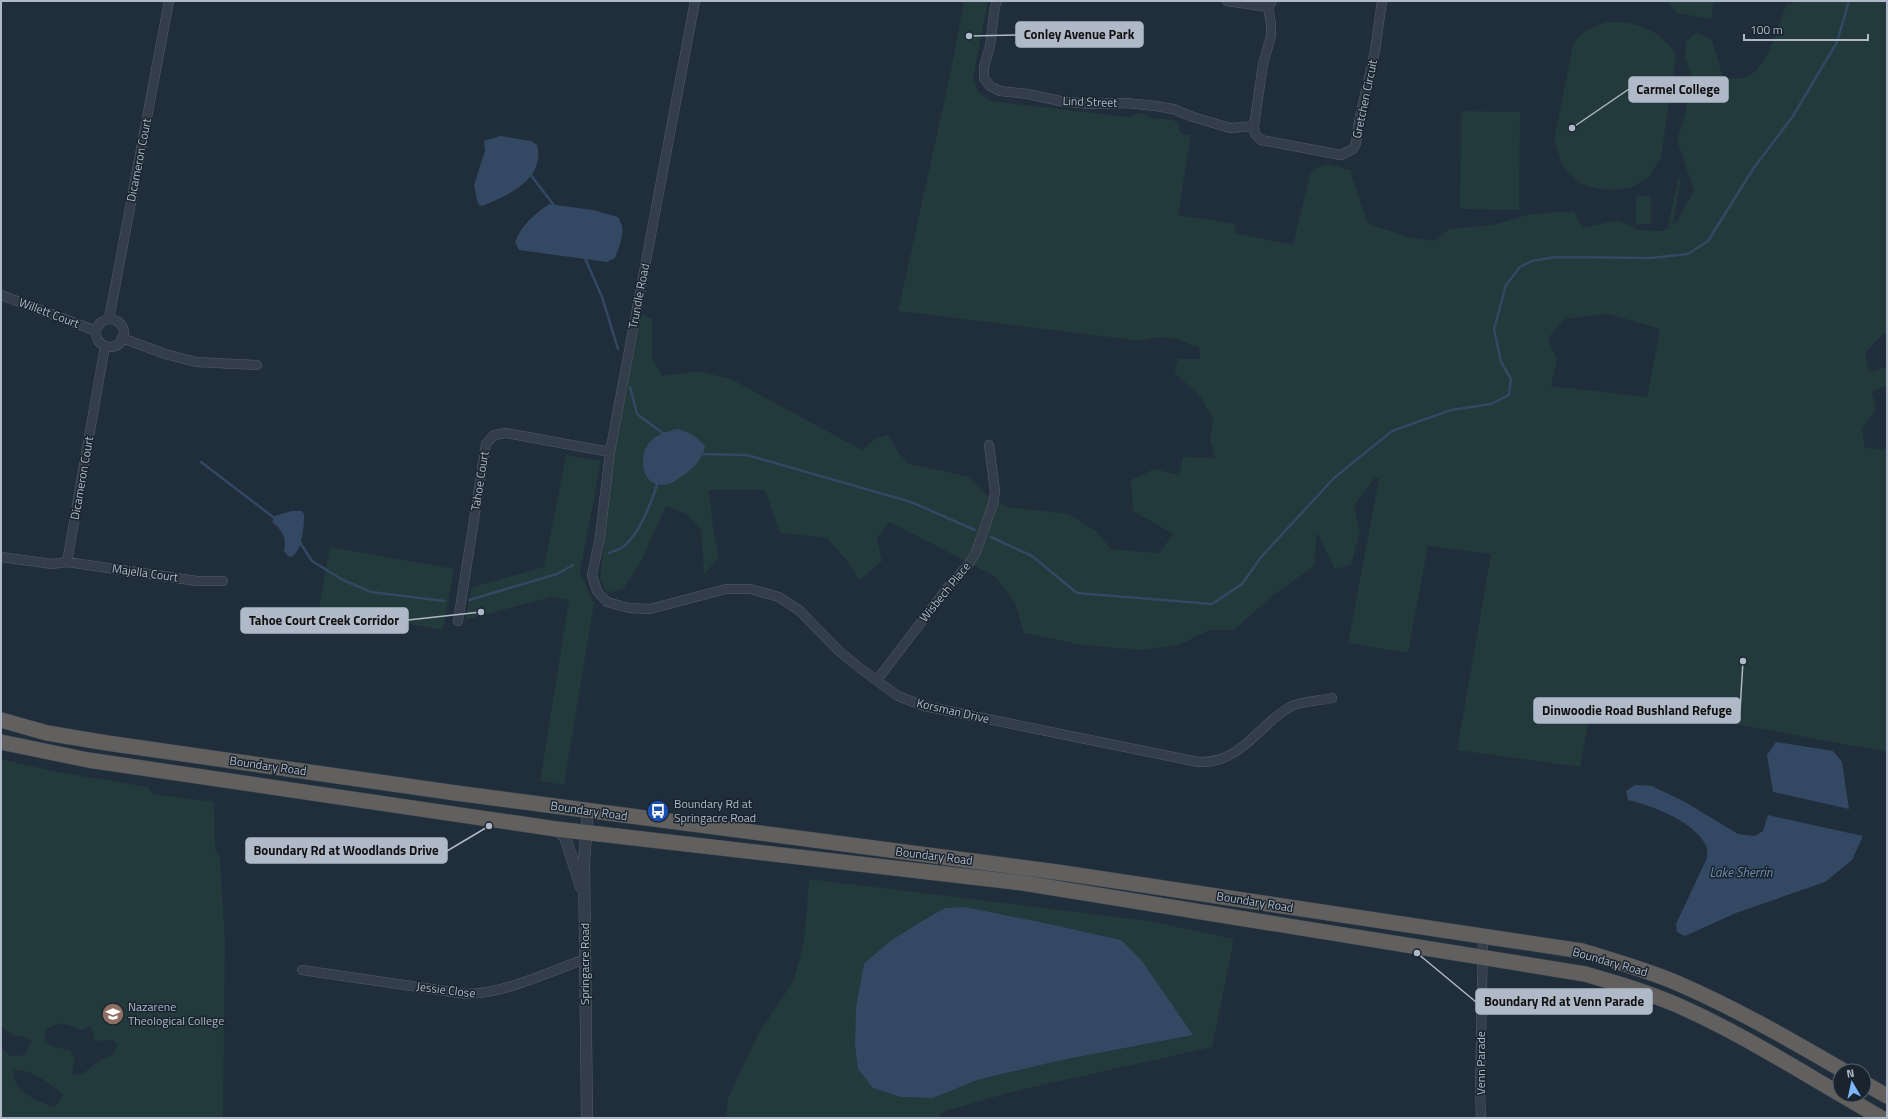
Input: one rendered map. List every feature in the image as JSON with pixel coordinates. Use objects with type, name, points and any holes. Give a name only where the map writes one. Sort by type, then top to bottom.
[{"type":"highway","name":"Boundary Road","points":[[1,720],[47,733],[107,743],[588,810],[1057,872],[1582,951],[1670,980],[1720,1002],[1773,1030],[1832,1064]]},
{"type":"highway","name":"Boundary Road","points":[[1,742],[88,760],[556,829],[1023,883],[1585,974],[1630,987],[1670,1003],[1751,1042],[1832,1089]]},
{"type":"highway","points":[[1872,1088],[1887,1096]]},
{"type":"highway","name":"Boundary Road","points":[[1856,1103],[1881,1118]]},
{"type":"street","name":"Dicameron Court","points":[[110,319],[169,1]]},
{"type":"street","name":"Trundle Road","points":[[597,591],[592,575],[600,537],[610,452],[695,1]]},
{"type":"street","name":"Lind Street","points":[[997,1],[995,6],[990,46],[984,67],[984,78],[990,86],[1000,91],[1028,94],[1060,101],[1089,104],[1126,103],[1156,106],[1230,128],[1254,126]]},
{"type":"street","points":[[1227,1],[1270,4],[1271,36],[1263,64],[1254,126]]},
{"type":"street","name":"Gretchen Circuit","points":[[1254,126],[1255,134],[1261,140],[1334,155],[1342,155],[1353,150],[1356,144],[1362,106],[1375,51],[1382,1]]},
{"type":"street","name":"Willett Court","points":[[1,295],[96,331]]},
{"type":"street","points":[[110,319],[117,321],[122,327],[122,338],[117,344],[106,346],[97,339],[96,331],[101,323],[110,319]]},
{"type":"street","points":[[122,338],[165,354],[196,362],[257,365]]},
{"type":"street","name":"Dicameron Court","points":[[67,562],[106,346]]},
{"type":"street","name":"Tahoe Court","points":[[458,621],[486,444],[494,435],[506,433],[610,452]]},
{"type":"street","name":"Wisbech Place","points":[[877,680],[948,587],[968,565],[976,552],[994,504],[995,491],[989,445]]},
{"type":"street","name":"Majella Court","points":[[1,557],[52,564],[67,562],[197,581],[223,581]]},
{"type":"street","name":"Korsman Drive","points":[[597,591],[607,602],[629,608],[650,609],[726,590],[750,589],[779,597],[800,611],[839,651],[898,696],[924,706],[1198,762],[1223,760],[1291,706],[1332,698]]},
{"type":"street","name":"Springacre Road","points":[[587,1118],[584,861],[588,810]]},
{"type":"street","points":[[556,829],[565,837],[585,899]]},
{"type":"street","name":"Venn Parade","points":[[1481,1118],[1480,1089],[1483,937]]},
{"type":"street","name":"Jessie Close","points":[[302,970],[466,994],[482,994],[498,990],[585,959]]},
{"type":"green space","points":[[964,1],[988,1],[973,78],[978,92],[991,101],[1128,117],[1141,113],[1149,118],[1173,120],[1178,123],[1178,128],[1183,135],[1191,134],[1178,215],[1236,224],[1234,233],[1293,245],[1311,170],[1328,164],[1350,170],[1368,224],[1409,237],[1434,241],[1449,229],[1492,225],[1531,214],[1574,211],[1583,228],[1619,220],[1638,230],[1663,231],[1671,226],[1668,225],[1679,177],[1681,178],[1673,224],[1676,222],[1694,191],[1677,140],[1685,115],[1692,75],[1685,59],[1686,42],[1697,32],[1712,40],[1723,77],[1737,79],[1744,78],[1756,70],[1762,63],[1772,43],[1786,5],[1799,1],[1887,1],[1887,334],[1883,334],[1865,353],[1869,372],[1887,367],[1887,385],[1872,392],[1876,409],[1862,428],[1865,448],[1887,450],[1887,752],[1593,698],[1580,767],[1457,750],[1491,554],[1428,546],[1408,653],[1348,643],[1379,478],[1375,478],[1354,505],[1360,532],[1351,565],[1335,569],[1317,532],[1314,566],[1272,596],[1234,630],[1209,630],[1180,645],[1139,650],[1083,645],[1024,633],[1015,603],[994,576],[890,522],[877,538],[882,561],[860,580],[847,561],[827,538],[780,533],[765,490],[709,490],[713,528],[719,557],[704,575],[701,529],[686,514],[666,506],[640,564],[623,589],[607,593],[600,578],[612,466],[642,313],[652,319],[652,358],[662,376],[698,371],[731,379],[862,450],[876,438],[889,435],[897,451],[909,464],[967,476],[984,493],[1007,507],[1069,514],[1096,531],[1111,549],[1159,553],[1173,534],[1133,511],[1131,480],[1154,469],[1179,475],[1183,457],[1215,458],[1210,439],[1213,418],[1201,398],[1174,372],[1178,359],[1200,359],[1199,347],[1164,337],[1150,338],[1143,341],[898,311],[951,70]],"holes":[[[1608,314],[1660,329],[1647,397],[1551,386],[1557,360],[1548,338],[1565,319]]]},
{"type":"green space","points":[[1666,1],[1714,1],[1711,19],[1677,13]]},
{"type":"green space","points":[[1607,22],[1629,23],[1647,28],[1662,38],[1676,55],[1661,158],[1650,175],[1635,186],[1617,190],[1597,189],[1581,184],[1569,174],[1562,165],[1554,139],[1573,44],[1588,30]]},
{"type":"green space","points":[[1461,111],[1520,112],[1519,210],[1460,209]]},
{"type":"green space","points":[[1636,196],[1651,196],[1651,224],[1636,224]]},
{"type":"green space","points":[[566,455],[601,461],[580,572],[594,604],[564,785],[540,781],[569,600],[551,597],[465,620],[472,587],[544,567]]},
{"type":"green space","points":[[330,547],[454,569],[443,630],[319,608]]},
{"type":"green space","name":"Nazarene Theological College","points":[[1,759],[57,772],[148,787],[153,794],[214,802],[215,849],[220,858],[225,943],[223,1118],[1,1118],[1,1048],[11,1056],[25,1055],[32,1042],[26,1037],[13,1036],[1,1026]],"holes":[[[61,1023],[83,1030],[90,1026],[94,1034],[93,1038],[97,1041],[112,1040],[117,1044],[114,1054],[99,1061],[81,1075],[72,1074],[75,1058],[70,1050],[53,1047],[44,1041],[46,1029]],[[14,1070],[34,1074],[45,1081],[62,1093],[61,1100],[54,1107],[40,1102],[26,1094],[16,1084]]]},
{"type":"green space","points":[[809,879],[1149,921],[1234,939],[1212,1047],[1012,1092],[945,1111],[937,1118],[726,1118],[728,1098],[758,1034],[794,980],[804,941]],"holes":[[[965,907],[1121,940],[1193,1035],[1062,1060],[977,1080],[933,1098],[900,1097],[873,1088],[856,1008],[865,964],[890,941],[945,908]]]},
{"type":"water","points":[[500,136],[531,141],[537,145],[538,157],[536,167],[530,177],[513,191],[482,206],[478,204],[474,185],[485,151],[484,141]]},
{"type":"water","points":[[549,204],[593,210],[618,217],[622,227],[622,237],[615,258],[607,262],[519,250],[515,242],[521,230],[534,216]]},
{"type":"water","points":[[678,429],[693,435],[705,446],[702,455],[692,469],[674,482],[660,485],[653,483],[648,479],[643,466],[643,458],[648,444],[654,438],[666,432]]},
{"type":"water","points":[[291,511],[302,511],[304,514],[301,543],[299,549],[292,557],[288,556],[284,551],[285,542],[283,534],[272,522],[275,516]]},
{"type":"water","points":[[1776,742],[1833,751],[1842,762],[1849,809],[1773,792],[1767,755]]},
{"type":"water","name":"Lake Sherrin","points":[[1635,785],[1652,786],[1685,802],[1738,834],[1755,836],[1763,831],[1768,815],[1863,836],[1852,860],[1825,882],[1736,913],[1685,936],[1677,932],[1676,924],[1707,858],[1707,847],[1701,837],[1683,822],[1660,810],[1628,800],[1626,791]]},
{"type":"water","points":[[965,907],[1121,940],[1142,961],[1193,1035],[1062,1060],[977,1080],[933,1098],[900,1097],[873,1088],[858,1069],[855,1045],[856,1008],[864,964],[890,941],[945,908]]},
{"type":"waterway","points":[[991,537],[1032,556],[1077,593],[1212,604],[1242,584],[1262,556],[1334,478],[1392,431],[1451,410],[1491,404],[1509,395],[1511,379],[1501,362],[1494,329],[1506,285],[1520,267],[1532,261],[1555,257],[1651,258],[1688,254],[1708,241],[1753,169],[1793,116],[1837,42],[1849,1]]},
{"type":"waterway","points":[[530,174],[556,208]]},
{"type":"waterway","points":[[584,256],[602,297],[618,349]]},
{"type":"waterway","points":[[630,387],[637,414],[664,434]]},
{"type":"waterway","points":[[700,454],[747,455],[911,502],[975,530]]},
{"type":"waterway","points":[[201,462],[277,520]]},
{"type":"waterway","points":[[609,553],[621,548],[639,528],[658,482]]},
{"type":"waterway","points":[[299,541],[312,561],[343,580],[371,592],[444,601]]},
{"type":"waterway","points":[[469,600],[557,574],[573,565]]},
{"type":"place","name":"Conley Avenue Park","points":[[969,36]]},
{"type":"place","name":"Carmel College","points":[[1572,128]]},
{"type":"place","name":"Tahoe Court Creek Corridor","points":[[481,612]]},
{"type":"place","name":"Dinwoodie Road Bushland Refuge","points":[[1743,661]]},
{"type":"place","name":"Boundary Rd at Springacre Road","points":[[658,811]]},
{"type":"place","name":"Boundary Rd at Woodlands Drive","points":[[489,826]]},
{"type":"place","name":"Boundary Rd at Venn Parade","points":[[1417,953]]},
{"type":"place","name":"Nazarene Theological College","points":[[113,1014]]}]
